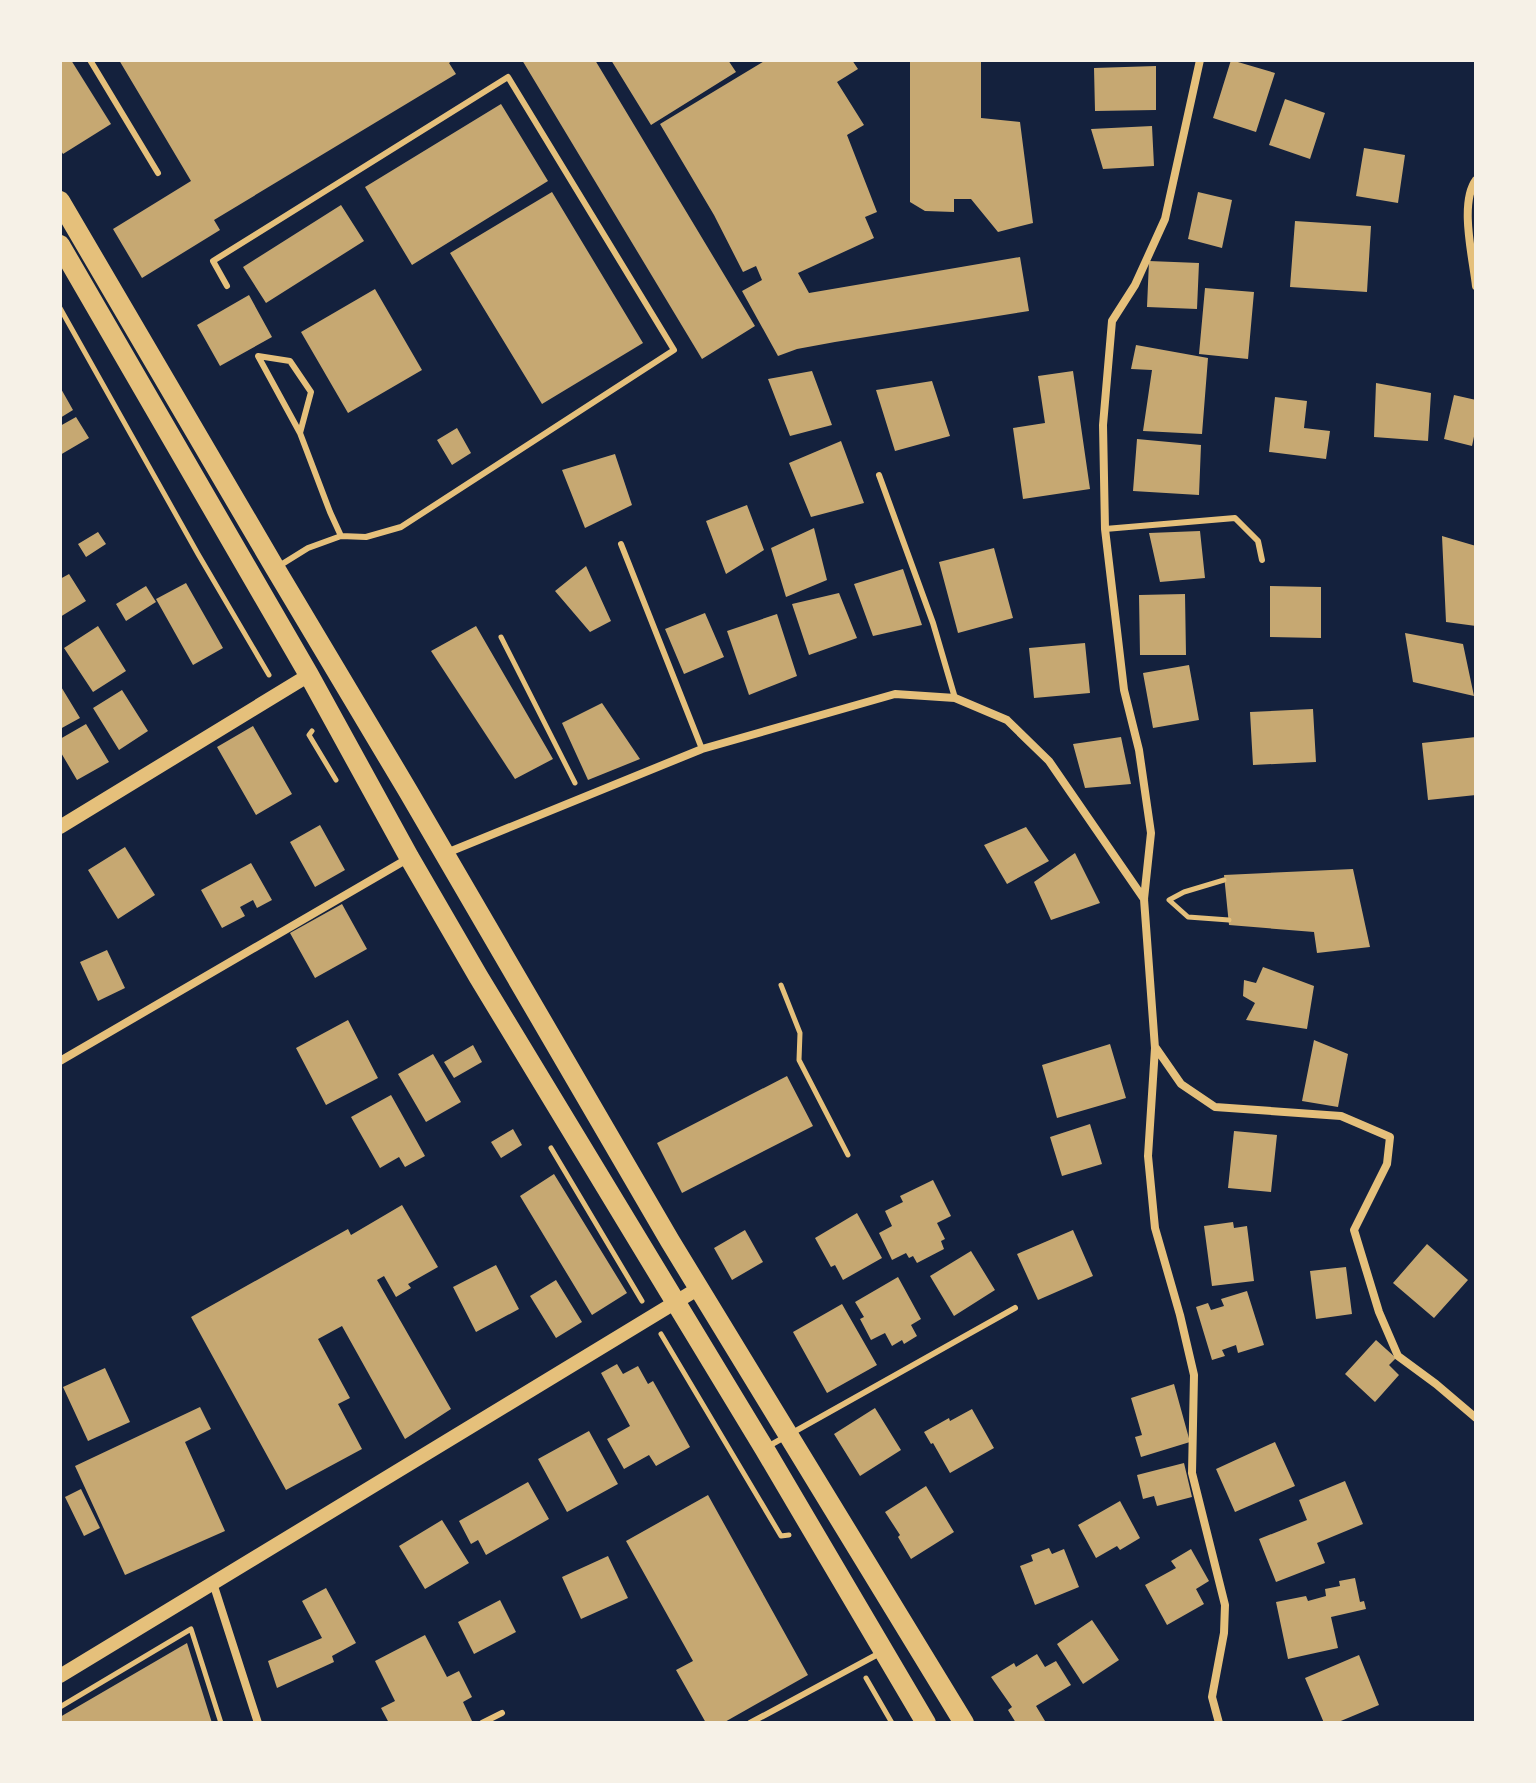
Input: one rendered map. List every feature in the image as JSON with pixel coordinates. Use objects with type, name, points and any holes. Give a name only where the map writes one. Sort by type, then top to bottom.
[{"type":"main road","points":[[60,201],[699,1288],[964,1723]]},
{"type":"main road","points":[[60,245],[309,675],[478,976],[764,1448],[926,1723]]},
{"type":"street","points":[[1200,60],[1165,219],[1135,285],[1112,321],[1103,425],[1105,529],[1124,690],[1139,750],[1151,833],[1144,899],[1155,1048],[1148,1156],[1155,1228],[1194,1375],[1192,1473],[1225,1605],[1224,1633],[1212,1697],[1219,1723]]},
{"type":"street","points":[[1476,180],[1472,185],[1467,218],[1476,286]]},
{"type":"street","points":[[60,827],[309,675]]},
{"type":"street","points":[[444,854],[702,749],[895,694],[955,698],[1007,720],[1049,761],[1144,899]]},
{"type":"street","points":[[60,1061],[409,857]]},
{"type":"street","points":[[1155,1048],[1181,1084],[1215,1107],[1341,1116],[1390,1137],[1387,1164],[1354,1230],[1375,1299],[1398,1356],[1476,1418]]},
{"type":"street","points":[[60,1676],[699,1288]]},
{"type":"street","points":[[213,1583],[258,1723]]},
{"type":"lane","points":[[90,60],[158,173]]},
{"type":"lane","points":[[227,286],[213,261],[508,77],[674,350],[401,527],[366,537],[341,536],[308,548],[275,568]]},
{"type":"lane","points":[[300,433],[311,392],[290,361],[258,356],[300,433],[341,536]]},
{"type":"lane","points":[[879,475],[933,623],[955,698]]},
{"type":"lane","points":[[1105,529],[1235,518],[1258,541],[1262,560]]},
{"type":"lane","points":[[621,544],[702,749]]},
{"type":"lane","points":[[764,1448],[1015,1308]]},
{"type":"lane","points":[[750,1723],[883,1651]]},
{"type":"lane","points":[[482,1723],[502,1713]]},
{"type":"path","points":[[501,637],[583,798]]},
{"type":"path","points":[[1224,880],[1169,900],[1188,917],[1229,920]]},
{"type":"path","points":[[781,985],[800,1033],[799,1060],[848,1155]]},
{"type":"path","points":[[60,1707],[191,1629],[221,1723]]},
{"type":"building","points":[[60,60],[71,60],[111,124],[63,154],[60,149]]},
{"type":"building","points":[[119,60],[453,60],[449,63],[456,74],[214,220],[220,230],[142,278],[113,229],[191,181]]},
{"type":"building","points":[[522,60],[595,60],[755,326],[702,359]]},
{"type":"building","points":[[611,60],[728,60],[736,72],[651,125]]},
{"type":"building","points":[[766,60],[852,60],[858,69],[837,82],[864,125],[847,135],[877,212],[865,217],[874,238],[798,273],[809,293],[1020,257],[1029,311],[835,342],[778,356],[742,291],[762,280],[756,266],[743,272],[714,215],[660,124]]},
{"type":"building","points":[[910,60],[981,60],[981,118],[1020,122],[1033,223],[998,232],[971,199],[954,199],[954,212],[925,211],[910,202]]},
{"type":"building","points":[[1231,60],[1275,73],[1256,132],[1213,118]]},
{"type":"building","points":[[1156,66],[1156,110],[1095,111],[1094,68]]},
{"type":"building","points":[[1285,99],[1325,113],[1310,159],[1269,145]]},
{"type":"building","points":[[501,104],[548,181],[412,265],[365,187]]},
{"type":"building","points":[[1152,126],[1154,166],[1103,169],[1091,129]]},
{"type":"building","points":[[1364,148],[1405,155],[1398,203],[1356,196]]},
{"type":"building","points":[[552,192],[643,343],[542,404],[450,253]]},
{"type":"building","points":[[1198,192],[1232,200],[1222,248],[1188,239]]},
{"type":"building","points":[[341,205],[364,241],[266,303],[243,267]]},
{"type":"building","points":[[1295,221],[1371,226],[1367,292],[1290,287]]},
{"type":"building","points":[[1149,261],[1199,263],[1197,309],[1147,307]]},
{"type":"building","points":[[1205,288],[1254,292],[1248,359],[1199,354]]},
{"type":"building","points":[[375,289],[422,370],[348,413],[301,332]]},
{"type":"building","points":[[249,295],[272,337],[220,366],[197,325]]},
{"type":"building","points":[[1136,345],[1208,358],[1202,434],[1143,431],[1152,370],[1131,369]]},
{"type":"building","points":[[812,371],[832,425],[790,436],[768,379]]},
{"type":"building","points":[[1073,371],[1090,489],[1023,499],[1013,428],[1045,423],[1038,376]]},
{"type":"building","points":[[932,381],[950,436],[895,451],[876,390]]},
{"type":"building","points":[[1376,383],[1431,393],[1428,441],[1374,437]]},
{"type":"building","points":[[60,387],[73,410],[60,418]]},
{"type":"building","points":[[1454,395],[1476,400],[1472,446],[1444,439]]},
{"type":"building","points":[[1275,397],[1307,401],[1304,428],[1330,431],[1326,459],[1269,452]]},
{"type":"building","points":[[76,417],[89,438],[60,455],[60,426]]},
{"type":"building","points":[[457,428],[471,453],[452,465],[437,440]]},
{"type":"building","points":[[1137,439],[1201,445],[1199,495],[1133,491]]},
{"type":"building","points":[[841,441],[864,503],[811,517],[789,463]]},
{"type":"building","points":[[615,454],[632,505],[585,528],[562,470]]},
{"type":"building","points":[[747,505],[764,550],[726,574],[706,521]]},
{"type":"building","points":[[814,528],[827,580],[786,597],[771,548]]},
{"type":"building","points":[[1200,531],[1205,578],[1160,582],[1149,533]]},
{"type":"building","points":[[98,532],[106,544],[86,557],[78,544]]},
{"type":"building","points":[[1442,536],[1476,546],[1476,626],[1446,622]]},
{"type":"building","points":[[994,548],[1013,618],[958,633],[939,562]]},
{"type":"building","points":[[586,566],[611,621],[590,632],[555,591]]},
{"type":"building","points":[[903,569],[922,625],[873,636],[854,584]]},
{"type":"building","points":[[69,574],[86,601],[60,617],[60,579]]},
{"type":"building","points":[[186,583],[223,648],[193,665],[156,599]]},
{"type":"building","points":[[146,586],[156,602],[126,621],[116,604]]},
{"type":"building","points":[[1270,586],[1321,587],[1321,638],[1270,637]]},
{"type":"building","points":[[839,593],[857,638],[809,655],[792,604]]},
{"type":"building","points":[[1185,594],[1186,655],[1140,655],[1139,595]]},
{"type":"building","points":[[705,613],[724,657],[684,674],[665,629]]},
{"type":"building","points":[[777,614],[797,676],[749,695],[727,631]]},
{"type":"building","points":[[98,626],[126,671],[93,692],[64,648]]},
{"type":"building","points":[[476,626],[553,759],[515,779],[431,651]]},
{"type":"building","points":[[1405,633],[1463,644],[1474,696],[1413,682]]},
{"type":"building","points":[[1085,643],[1090,693],[1034,698],[1029,648]]},
{"type":"building","points":[[1189,665],[1199,720],[1153,728],[1143,673]]},
{"type":"building","points":[[60,685],[80,718],[60,729]]},
{"type":"building","points":[[122,690],[148,731],[119,750],[93,708]]},
{"type":"building","points":[[602,703],[640,759],[588,780],[562,723]]},
{"type":"building","points":[[1313,709],[1316,762],[1253,765],[1250,712]]},
{"type":"building","points":[[86,724],[109,762],[77,780],[60,751],[60,739]]},
{"type":"building","points":[[253,726],[292,794],[256,815],[217,747]]},
{"type":"building","points":[[1121,737],[1131,784],[1085,788],[1073,744]]},
{"type":"building","points":[[1476,737],[1476,795],[1428,800],[1422,743]]},
{"type":"building","points":[[320,825],[345,870],[315,887],[290,842]]},
{"type":"building","points":[[1026,827],[1049,861],[1007,884],[984,845]]},
{"type":"building","points":[[125,847],[155,895],[118,919],[88,870]]},
{"type":"building","points":[[1075,853],[1100,903],[1051,920],[1034,882]]},
{"type":"building","points":[[251,863],[272,900],[257,908],[253,900],[240,907],[245,916],[222,928],[201,890]]},
{"type":"building","points":[[1353,869],[1370,947],[1317,953],[1314,932],[1229,925],[1224,875]]},
{"type":"building","points":[[342,904],[367,949],[315,978],[290,933]]},
{"type":"building","points":[[107,950],[125,988],[98,1001],[80,962]]},
{"type":"building","points":[[1263,967],[1314,986],[1307,1029],[1246,1020],[1255,1003],[1243,996],[1244,980],[1256,983]]},
{"type":"building","points":[[348,1020],[378,1078],[326,1105],[296,1048]]},
{"type":"building","points":[[1314,1040],[1348,1054],[1338,1107],[1302,1101]]},
{"type":"building","points":[[1110,1044],[1126,1098],[1057,1118],[1042,1065]]},
{"type":"building","points":[[473,1045],[482,1062],[454,1078],[444,1062]]},
{"type":"building","points":[[433,1054],[461,1102],[426,1122],[398,1074]]},
{"type":"building","points":[[787,1076],[813,1126],[682,1193],[657,1143]]},
{"type":"building","points":[[391,1095],[425,1156],[405,1167],[399,1157],[380,1168],[351,1117]]},
{"type":"building","points":[[1090,1124],[1102,1164],[1062,1176],[1050,1137]]},
{"type":"building","points":[[513,1129],[522,1145],[501,1158],[491,1142]]},
{"type":"building","points":[[1234,1131],[1277,1135],[1271,1192],[1228,1188]]},
{"type":"building","points":[[554,1174],[627,1293],[592,1315],[520,1196]]},
{"type":"building","points":[[933,1180],[951,1216],[937,1223],[945,1239],[941,1241],[944,1249],[917,1263],[913,1256],[909,1258],[906,1253],[892,1260],[879,1233],[892,1226],[885,1211],[903,1202],[900,1196]]},
{"type":"building","points":[[402,1205],[438,1267],[408,1284],[411,1288],[396,1297],[384,1276],[377,1280],[451,1409],[405,1439],[342,1326],[318,1339],[350,1398],[338,1404],[362,1449],[286,1490],[191,1317],[348,1229],[351,1235]]},
{"type":"building","points":[[857,1213],[882,1258],[843,1280],[835,1265],[831,1267],[815,1238]]},
{"type":"building","points":[[1233,1222],[1234,1228],[1247,1226],[1254,1281],[1212,1286],[1204,1226]]},
{"type":"building","points":[[745,1230],[763,1262],[732,1280],[714,1248]]},
{"type":"building","points":[[1073,1230],[1093,1276],[1038,1300],[1017,1254]]},
{"type":"building","points":[[1427,1244],[1468,1280],[1434,1318],[1393,1283]]},
{"type":"building","points":[[971,1251],[995,1290],[954,1316],[930,1276]]},
{"type":"building","points":[[496,1265],[519,1309],[476,1332],[453,1287]]},
{"type":"building","points":[[1346,1267],[1352,1314],[1316,1319],[1310,1271]]},
{"type":"building","points":[[898,1277],[921,1319],[911,1325],[917,1336],[904,1344],[902,1340],[892,1346],[885,1333],[871,1340],[860,1319],[864,1317],[855,1302]]},
{"type":"building","points":[[556,1280],[582,1322],[556,1338],[530,1296]]},
{"type":"building","points":[[1247,1291],[1264,1345],[1238,1353],[1236,1345],[1222,1350],[1225,1356],[1212,1360],[1196,1307],[1208,1303],[1211,1310],[1224,1306],[1221,1299]]},
{"type":"building","points":[[842,1304],[877,1365],[827,1393],[793,1332]]},
{"type":"building","points":[[1376,1340],[1396,1358],[1389,1365],[1399,1375],[1375,1402],[1345,1374]]},
{"type":"building","points":[[617,1364],[623,1374],[638,1366],[648,1384],[653,1381],[690,1447],[656,1466],[649,1455],[624,1469],[607,1439],[630,1426],[601,1373]]},
{"type":"building","points":[[105,1368],[130,1422],[88,1441],[63,1387]]},
{"type":"building","points":[[1174,1384],[1190,1442],[1141,1457],[1135,1437],[1142,1435],[1131,1398]]},
{"type":"building","points":[[200,1407],[211,1429],[185,1442],[225,1531],[125,1575],[75,1466]]},
{"type":"building","points":[[875,1408],[901,1450],[860,1476],[834,1434]]},
{"type":"building","points":[[972,1409],[994,1448],[950,1473],[924,1432]]},
{"type":"building","points":[[589,1431],[618,1484],[567,1512],[538,1459]]},
{"type":"building","points":[[1275,1442],[1295,1486],[1235,1512],[1216,1469]]},
{"type":"building","points":[[1184,1463],[1192,1497],[1157,1506],[1154,1496],[1143,1499],[1137,1475]]},
{"type":"building","points":[[1345,1481],[1363,1524],[1317,1543],[1325,1563],[1276,1582],[1259,1539],[1307,1520],[1299,1500]]},
{"type":"building","points":[[528,1482],[549,1519],[486,1555],[478,1540],[471,1544],[459,1521]]},
{"type":"building","points":[[926,1486],[954,1532],[911,1559],[885,1512]]},
{"type":"building","points":[[81,1489],[100,1528],[84,1536],[65,1497]]},
{"type":"building","points":[[708,1495],[808,1675],[723,1723],[706,1723],[676,1670],[693,1661],[626,1541]]},
{"type":"building","points":[[1120,1501],[1140,1538],[1120,1550],[1117,1546],[1096,1558],[1078,1525]]},
{"type":"building","points":[[442,1520],[469,1563],[425,1589],[399,1546]]},
{"type":"building","points":[[1049,1548],[1052,1554],[1064,1549],[1079,1587],[1035,1605],[1020,1566],[1033,1561],[1031,1555]]},
{"type":"building","points":[[1191,1549],[1209,1581],[1196,1589],[1204,1604],[1167,1625],[1145,1585],[1176,1568],[1171,1561]]},
{"type":"building","points":[[608,1556],[628,1598],[581,1619],[562,1577]]},
{"type":"building","points":[[1355,1578],[1360,1602],[1364,1601],[1366,1609],[1331,1617],[1338,1648],[1288,1659],[1276,1602],[1306,1596],[1308,1601],[1326,1596],[1325,1589],[1340,1586],[1339,1581]]},
{"type":"building","points":[[326,1588],[356,1643],[332,1656],[334,1662],[277,1688],[268,1661],[322,1638],[302,1601]]},
{"type":"building","points":[[500,1600],[516,1632],[474,1654],[458,1622]]},
{"type":"building","points":[[1092,1620],[1119,1660],[1083,1684],[1057,1644]]},
{"type":"building","points":[[425,1635],[447,1677],[459,1671],[472,1697],[463,1702],[472,1721],[389,1723],[381,1708],[395,1701],[375,1661]]},
{"type":"building","points":[[187,1643],[212,1723],[60,1723],[60,1717]]},
{"type":"building","points":[[1037,1654],[1045,1667],[1056,1661],[1071,1685],[1036,1706],[1045,1721],[1016,1723],[1008,1710],[1012,1707],[991,1677]]},
{"type":"building","points":[[1359,1655],[1379,1705],[1336,1723],[1324,1723],[1305,1678]]}]
